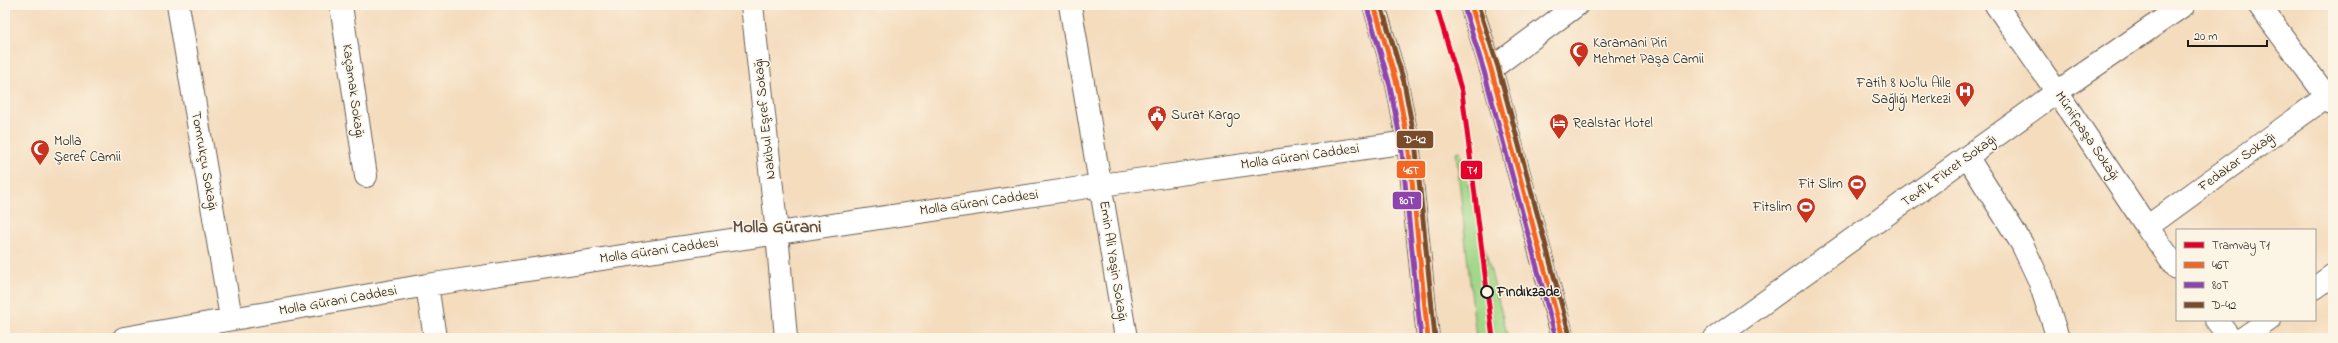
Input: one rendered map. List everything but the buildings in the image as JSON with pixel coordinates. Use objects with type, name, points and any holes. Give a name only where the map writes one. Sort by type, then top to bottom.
[{"type":"main road","points":[[1374,5],[1397,84],[1408,142],[1428,338]]},
{"type":"main road","points":[[1471,5],[1491,69],[1564,338]]},
{"type":"street","name":"Tomrukçu Sokağı","points":[[178,5],[231,318]]},
{"type":"street","name":"Kaçamak Sokağı","points":[[341,5],[366,176]]},
{"type":"street","name":"Nakibul Eşref Sokağı","points":[[752,5],[777,233],[786,338]]},
{"type":"street","name":"Emin Ali Yaşin Sokağı","points":[[1070,5],[1126,338]]},
{"type":"street","points":[[1491,69],[1577,5]]},
{"type":"street","name":"Münifpaşa Sokağı","points":[[1996,5],[2057,92],[2147,227],[2176,267]]},
{"type":"street","name":"Tevfik Fikret Sokağı","points":[[1715,338],[1968,158],[2057,92],[2184,5]]},
{"type":"street","points":[[2259,5],[2330,101]]},
{"type":"street","name":"Fedakar Sokağı","points":[[2147,227],[2330,101]]},
{"type":"street","name":"Molla Gürani Caddesi","points":[[124,338],[231,318],[299,309],[427,285],[1101,185],[1408,142]]},
{"type":"street","points":[[1968,158],[2022,244],[2039,280],[2058,338]]},
{"type":"street","points":[[2316,287],[2333,275]]},
{"type":"street","points":[[427,285],[435,338]]},
{"type":"street","points":[[2217,321],[2230,338]]},
{"type":"street","points":[[2243,338],[2268,321]]},
{"type":"green space","points":[[1460,151],[1508,338],[1476,338],[1456,152]]},
{"type":"tram line","name":"T1","points":[[1436,5],[1462,92],[1493,338]]},
{"type":"transit line","name":"46T","points":[[1374,5],[1397,84],[1408,142],[1428,338]]},
{"type":"transit line","name":"D-42","points":[[1381,5],[1404,82],[1415,141],[1435,337]]},
{"type":"transit line","name":"46T","points":[[1471,5],[1491,69],[1563,338]]},
{"type":"transit line","name":"D-42","points":[[1478,5],[1498,67],[1570,336]]},
{"type":"transit line","name":"80T","points":[[1367,7],[1390,86],[1401,143],[1421,338]]},
{"type":"transit line","name":"80T","points":[[1464,7],[1484,71],[1556,338]]},
{"type":"place","name":"Karamani Piri Mehmet Paşa Camii","points":[[1579,68]]},
{"type":"place","name":"Fatih 8 No'lu Aile Sağlığı Merkezi","points":[[1965,108]]},
{"type":"place","name":"Surat Kargo","points":[[1157,132]]},
{"type":"place","name":"Realstar Hotel","points":[[1559,140]]},
{"type":"place","name":"Molla Şeref Camii","points":[[40,166]]},
{"type":"place","name":"Fit Slim","points":[[1857,201]]},
{"type":"place","name":"Fitslim","points":[[1806,224]]},
{"type":"place","name":"Fındıkzade","points":[[1487,292]]},
{"type":"district","name":"Molla Gürani","points":[[777,228]]}]
